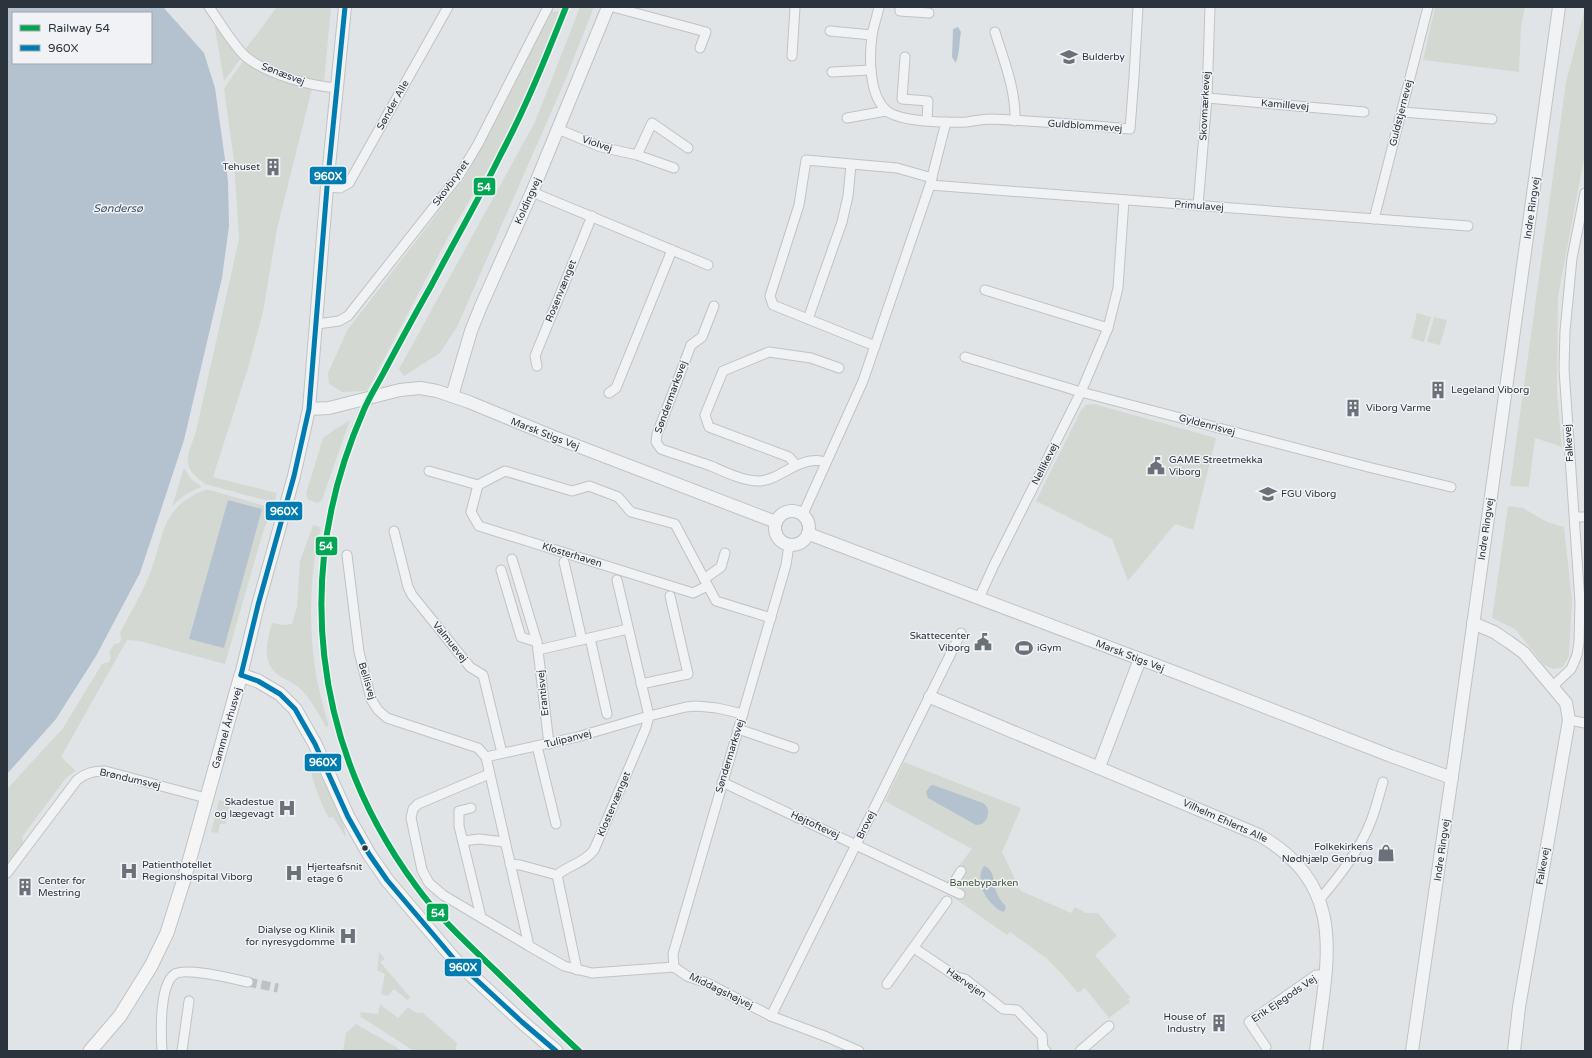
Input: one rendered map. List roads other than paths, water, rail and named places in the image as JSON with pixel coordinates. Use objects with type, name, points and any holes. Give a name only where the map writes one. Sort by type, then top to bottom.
[{"type":"main road","name":"Gammel Århusvej","points":[[90,1051],[120,1016],[151,966],[167,933],[241,675]]},
{"type":"main road","points":[[241,675],[258,681],[280,694],[295,708],[315,744],[348,817],[369,854],[387,880],[454,959],[522,1022],[556,1051]]},
{"type":"street","name":"Sønæsvej","points":[[209,7],[245,56],[256,64],[296,80],[324,87],[336,88]]},
{"type":"street","name":"Gammel Århusvej","points":[[241,675],[258,605],[294,476],[309,409],[327,187],[345,7]]},
{"type":"street","name":"Sønder Alle","points":[[327,187],[340,188],[349,183],[448,7]]},
{"type":"street","name":"Skovbrynet","points":[[317,324],[339,321],[348,316],[460,174],[478,144],[548,7]]},
{"type":"street","name":"Koldingvej","points":[[452,396],[471,331],[532,192],[608,7]]},
{"type":"street","points":[[613,7],[706,32],[700,48]]},
{"type":"street","points":[[792,56],[795,7]]},
{"type":"street","points":[[848,118],[886,111],[875,91],[871,70],[872,35],[879,7]]},
{"type":"street","points":[[900,7],[900,11],[929,13]]},
{"type":"street","name":"Guldblommevej","points":[[886,111],[893,116],[904,119],[946,122],[989,119],[1130,129],[1138,7]]},
{"type":"street","name":"Skovmærkevej","points":[[1198,206],[1207,98],[1210,7]]},
{"type":"street","name":"Guldstjernevej","points":[[1374,219],[1428,7]]},
{"type":"street","name":"Indre Ringvej","points":[[1412,1051],[1452,778],[1559,7]]},
{"type":"street","points":[[830,31],[872,35]]},
{"type":"street","points":[[995,32],[1016,103],[1015,121]]},
{"type":"street","points":[[905,58],[902,100],[928,101],[927,120]]},
{"type":"street","points":[[832,72],[871,70]]},
{"type":"street","name":"Kamillevej","points":[[1207,98],[1364,112]]},
{"type":"street","points":[[1402,112],[1492,119]]},
{"type":"street","points":[[803,514],[863,381],[931,182],[946,122]]},
{"type":"street","points":[[637,155],[652,123],[688,148]]},
{"type":"street","name":"Violvej","points":[[558,129],[602,147],[637,155],[674,168]]},
{"type":"street","points":[[875,346],[773,305],[770,296],[799,206],[806,160],[897,168],[931,182]]},
{"type":"street","points":[[808,318],[842,222],[848,196],[851,165]]},
{"type":"street","name":"Primulavej","points":[[931,182],[1124,200],[1468,226]]},
{"type":"street","points":[[532,192],[708,265]]},
{"type":"street","name":"Falkevej","points":[[1553,686],[1571,669],[1577,655],[1580,602],[1564,369],[1565,330],[1572,258],[1585,193]]},
{"type":"street","name":"Nellikevej","points":[[979,598],[994,565],[1081,392],[1108,328],[1118,288],[1124,200]]},
{"type":"street","name":"Rosenvænget","points":[[537,366],[534,356],[592,216]]},
{"type":"street","points":[[609,393],[616,388],[672,250]]},
{"type":"street","points":[[985,290],[1108,328]]},
{"type":"street","name":"Søndermarksvej","points":[[714,306],[702,337],[691,344],[657,434],[656,442],[661,449],[741,478],[757,481],[765,480],[796,465],[817,460],[826,462]]},
{"type":"street","points":[[796,465],[789,457],[709,426],[705,415],[723,371],[769,352],[811,358],[839,368]]},
{"type":"street","name":"Gyldenrisvej","points":[[964,357],[1081,392],[1368,467],[1450,486]]},
{"type":"street","name":"Marsk Stigs Vej","points":[[309,409],[329,408],[400,390],[420,388],[452,396],[776,522]]},
{"type":"street","points":[[429,471],[478,486],[505,470],[572,491],[589,486],[618,497],[631,512],[675,524],[716,600],[771,618]]},
{"type":"street","name":"Klosterhaven","points":[[478,486],[471,512],[479,526],[693,593],[721,567],[725,553]]},
{"type":"street","points":[[795,510],[803,514],[809,523],[809,534],[801,543],[789,545],[784,543],[776,534],[776,522],[780,515],[787,511],[795,510]]},
{"type":"street","points":[[1574,517],[1585,517]]},
{"type":"street","name":"Valmuevej","points":[[394,531],[408,587],[412,595],[470,667],[483,675],[502,754]]},
{"type":"street","name":"Marsk Stigs Vej","points":[[809,534],[1452,778]]},
{"type":"street","name":"Søndermarksvej","points":[[674,967],[673,954],[771,618],[786,565],[789,545]]},
{"type":"street","name":"Bellisvej","points":[[347,555],[359,652],[371,698],[378,710],[387,718],[478,748],[486,758]]},
{"type":"street","name":"Erantisvej","points":[[512,559],[538,646],[549,744]]},
{"type":"street","points":[[564,562],[607,714]]},
{"type":"street","points":[[501,570],[521,637],[538,646],[586,639],[628,629]]},
{"type":"street","points":[[617,580],[649,716]]},
{"type":"street","points":[[641,684],[688,674],[670,596]]},
{"type":"street","name":"Falkevej","points":[[1473,623],[1494,632],[1524,653],[1566,703],[1569,720],[1519,1007],[1514,1051]]},
{"type":"street","name":"Brovej","points":[[771,1016],[961,633]]},
{"type":"street","points":[[1099,767],[1140,659]]},
{"type":"street","name":"Vilhelm Ehlerts Alle","points":[[930,697],[1258,834],[1277,845],[1292,858],[1312,883],[1324,915],[1327,937],[1325,975],[1316,1051]]},
{"type":"street","name":"Tulipanvej","points":[[486,758],[549,744],[649,716],[696,706],[717,708],[743,714]]},
{"type":"street","name":"Klostervænget","points":[[557,875],[563,870],[588,858],[594,850],[646,728],[649,716]]},
{"type":"street","points":[[1569,720],[1585,723]]},
{"type":"street","points":[[738,729],[794,748]]},
{"type":"street","points":[[537,746],[556,824]]},
{"type":"street","points":[[486,758],[488,774],[529,946]]},
{"type":"street","name":"Brøndumsvej","points":[[7,873],[77,780],[85,774],[93,771],[105,772],[206,798]]},
{"type":"street","points":[[488,774],[418,804],[413,809],[411,818],[422,870],[429,883],[443,895],[564,966],[592,973],[606,973],[653,967],[674,967]]},
{"type":"street","name":"Højtoftevej","points":[[722,782],[857,844],[960,894]]},
{"type":"street","points":[[1319,900],[1341,875],[1366,833],[1383,782]]},
{"type":"street","points":[[471,808],[459,811],[459,826],[481,917]]},
{"type":"street","points":[[463,840],[479,839],[505,842]]},
{"type":"street","points":[[510,864],[520,865],[557,875],[577,970]]},
{"type":"street","points":[[950,889],[961,871]]},
{"type":"street","points":[[887,984],[947,901]]},
{"type":"street","name":"Hærvejen","points":[[914,948],[957,977],[965,979],[1003,1009],[1017,1010],[1042,1036],[1043,1048],[1046,1051]]},
{"type":"street","name":"Middagshøjvej","points":[[674,967],[687,976],[707,983],[771,1016],[859,1051]]},
{"type":"street","points":[[162,1051],[161,1036],[164,998],[168,982],[175,974],[189,971],[248,982]]},
{"type":"street","name":"Erik Ejegods Vej","points":[[1265,1050],[1249,1022],[1316,975],[1325,975]]},
{"type":"street","points":[[182,1051],[189,1001]]},
{"type":"street","points":[[1080,1051],[1109,1026]]},
{"type":"water","name":"Søndersø","points":[[7,7],[163,7],[204,53],[215,88],[228,181],[229,226],[222,278],[184,440],[140,573],[96,656],[56,719],[7,774]]},
{"type":"water","points":[[958,27],[961,32],[958,54],[955,62],[952,57],[953,29]]},
{"type":"water","points":[[228,500],[262,509],[224,648],[189,639]]},
{"type":"water","points":[[933,785],[983,803],[986,805],[988,816],[982,824],[976,825],[928,798],[926,792],[930,786]]},
{"type":"water","points":[[984,866],[992,873],[997,893],[1006,907],[1003,912],[997,909],[987,899],[981,886],[981,872]]},
{"type":"tunnel","points":[[248,982],[278,988]]},
{"type":"rail line","name":"54","points":[[566,7],[535,82],[510,136],[363,412],[341,473],[327,534],[322,595],[324,656],[335,716],[354,775],[381,832],[416,886],[444,920],[579,1051]]},
{"type":"place","name":"Bulderby","points":[[1069,57]]},
{"type":"place","name":"Tehuset","points":[[273,167]]},
{"type":"place","name":"Legeland Viborg","points":[[1438,390]]},
{"type":"place","name":"Viborg Varme","points":[[1353,408]]},
{"type":"place","name":"GAME Streetmekka Viborg","points":[[1156,466]]},
{"type":"place","name":"FGU Viborg","points":[[1268,494]]},
{"type":"place","name":"Skattecenter Viborg","points":[[983,642]]},
{"type":"place","name":"iGym","points":[[1024,648]]},
{"type":"place","name":"Skadestue og lægevagt","points":[[287,808]]},
{"type":"place","name":"Folkekirkens Nødhjælp Genbrug","points":[[1386,853]]},
{"type":"place","name":"Patienthotellet Regionshospital Viborg","points":[[129,871]]},
{"type":"place","name":"Hjerteafsnit etage 6","points":[[294,873]]},
{"type":"place","name":"Center for Mestring","points":[[25,887]]},
{"type":"place","name":"Dialyse og Klinik for nyresygdomme","points":[[348,936]]},
{"type":"place","name":"House of Industry","points":[[1219,1023]]},
{"type":"park label","name":"Banebyparken","points":[[984,883]]}]
